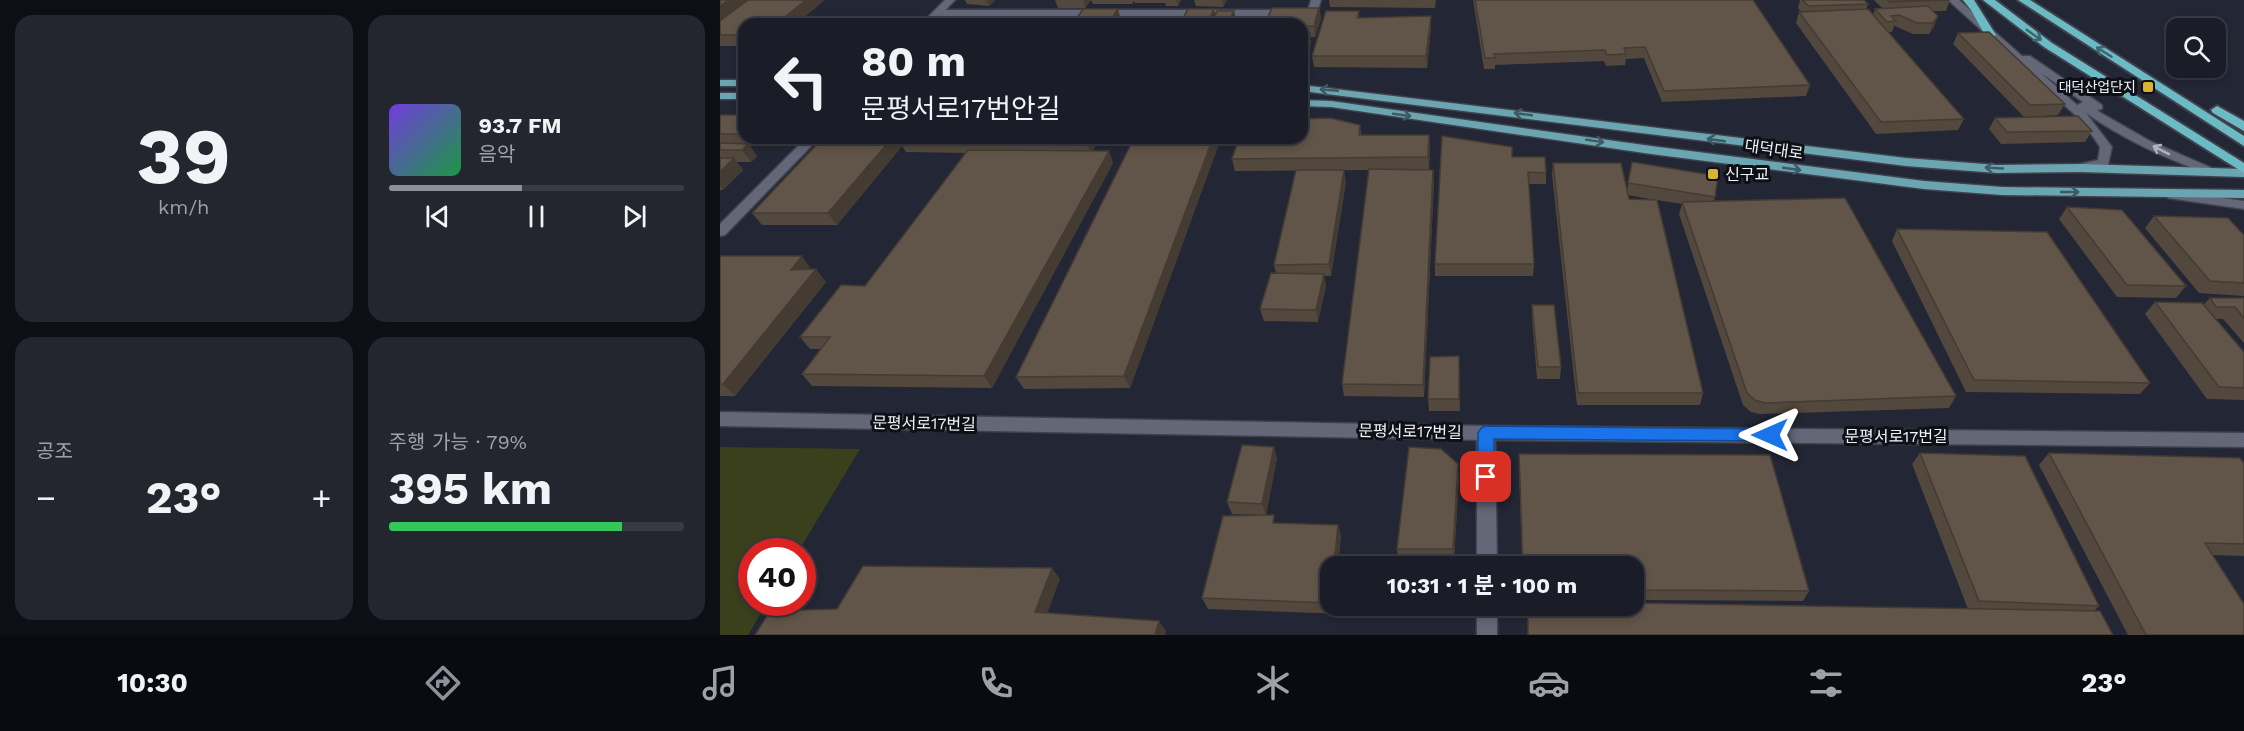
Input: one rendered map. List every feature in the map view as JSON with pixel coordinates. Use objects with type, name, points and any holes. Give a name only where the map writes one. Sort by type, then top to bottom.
[{"type":"highway","points":[[1968,0],[1976,9],[1990,35]]},
{"type":"highway","points":[[1988,0],[2048,45],[2165,117],[2244,171]]},
{"type":"highway","points":[[2023,0],[2207,116],[2244,142]]},
{"type":"highway","points":[[2043,0],[2244,127]]},
{"type":"main road","points":[[720,82],[738,83]]},
{"type":"main road","name":"대덕대로","points":[[1308,89],[1906,162],[1997,169],[2244,171]]},
{"type":"main road","points":[[720,96],[738,96]]},
{"type":"main road","name":"대덕대로","points":[[1308,103],[1331,104],[1651,150],[1924,185],[2002,191],[2244,194]]},
{"type":"street","points":[[932,18],[950,0]]},
{"type":"street","points":[[937,13],[1317,13],[1316,0]]},
{"type":"street","points":[[1953,0],[2087,120],[2106,147],[2104,162],[2080,168]]},
{"type":"street","points":[[1990,35],[2025,57],[2053,83],[2099,118],[2183,161],[2215,172]]},
{"type":"street","points":[[721,229],[807,144]]},
{"type":"street","points":[[2158,192],[2244,205]]},
{"type":"street","name":"문평서로17번길","points":[[720,419],[1486,433],[2244,440]]},
{"type":"street","points":[[1486,433],[1487,556]]},
{"type":"street","points":[[1487,616],[1487,635]]},
{"type":"green space","points":[[720,447],[860,449],[806,538],[738,538],[738,616],[759,616],[748,635],[720,635]]},
{"type":"building","points":[[720,0],[729,0],[720,6]]},
{"type":"building","points":[[748,0],[806,0],[784,18],[738,18],[738,35],[720,35],[720,21]]},
{"type":"building","points":[[1475,0],[1753,0],[1810,85],[1664,91],[1645,47],[1624,48],[1626,54],[1607,55],[1605,50],[1494,54],[1495,58],[1485,58]]},
{"type":"building","points":[[1803,0],[1864,0],[1868,4],[1808,6]]},
{"type":"building","points":[[1888,0],[1950,0],[1889,2]]},
{"type":"building","points":[[1928,6],[1938,16],[1933,23],[1917,23],[1899,15],[1891,16],[1896,21],[1887,22],[1875,9]]},
{"type":"building","points":[[1272,8],[1319,8],[1314,26],[1308,26],[1308,18],[1268,18]]},
{"type":"building","points":[[1083,9],[1118,9],[1112,18],[1077,18]]},
{"type":"building","points":[[1188,9],[1214,9],[1210,18],[1183,18]]},
{"type":"building","points":[[1868,9],[1964,119],[1881,122],[1799,12]]},
{"type":"building","points":[[1217,11],[1234,11],[1231,18],[1214,18]]},
{"type":"building","points":[[1326,11],[1359,11],[1357,18],[1431,16],[1426,56],[1312,56]]},
{"type":"building","points":[[1989,32],[2065,104],[2030,105],[1958,33]]},
{"type":"building","points":[[720,115],[738,115],[738,134],[720,134]]},
{"type":"building","points":[[2078,116],[2092,131],[2007,132],[1995,118]]},
{"type":"building","points":[[1330,118],[1360,125],[1359,135],[1429,135],[1428,157],[1232,159],[1237,144],[1308,144],[1308,119]]},
{"type":"building","points":[[1442,136],[1512,147],[1512,157],[1545,157],[1546,173],[1528,172],[1534,264],[1435,264]]},
{"type":"building","points":[[720,143],[748,144],[742,150],[720,150]]},
{"type":"building","points":[[817,144],[887,144],[828,213],[752,213]]},
{"type":"building","points":[[1131,144],[1211,144],[1124,376],[1016,377]]},
{"type":"building","points":[[968,150],[1109,151],[984,376],[802,374],[830,337],[800,337],[841,285],[865,286]]},
{"type":"building","points":[[720,158],[734,158],[720,172]]},
{"type":"building","points":[[1632,162],[1718,176],[1715,197],[1628,183]]},
{"type":"building","points":[[1553,163],[1621,163],[1629,199],[1657,200],[1703,393],[1578,393]]},
{"type":"building","points":[[1369,169],[1433,170],[1423,385],[1342,384]]},
{"type":"building","points":[[1296,170],[1344,170],[1329,264],[1274,265]]},
{"type":"building","points":[[1845,198],[1956,396],[1764,403],[1755,400],[1747,393],[1682,202]]},
{"type":"building","points":[[2067,207],[2122,210],[2186,286],[2127,285]]},
{"type":"building","points":[[2154,216],[2228,218],[2244,235],[2244,283],[2210,281]]},
{"type":"building","points":[[1897,229],[2047,232],[2150,383],[1974,380]]},
{"type":"building","points":[[720,256],[802,256],[791,270],[816,269],[723,384],[720,384]]},
{"type":"building","points":[[1271,273],[1324,274],[1316,310],[1260,309]]},
{"type":"building","points":[[2210,298],[2244,298],[2244,318],[2235,307],[2216,307]]},
{"type":"building","points":[[2155,302],[2202,303],[2244,352],[2244,388],[2219,387]]},
{"type":"building","points":[[1532,305],[1554,305],[1561,367],[1538,367]]},
{"type":"building","points":[[1459,356],[1459,399],[1428,399],[1430,357]]},
{"type":"building","points":[[1242,445],[1274,447],[1262,504],[1227,502]]},
{"type":"building","points":[[1409,447],[1441,449],[1458,464],[1453,549],[1397,549]]},
{"type":"building","points":[[1920,453],[2025,456],[2099,606],[1979,601]]},
{"type":"building","points":[[2049,453],[2240,458],[2244,463],[2244,544],[2205,543],[2244,604],[2244,635],[2146,635]]},
{"type":"building","points":[[1519,454],[1770,455],[1809,591],[1644,590],[1644,556],[1523,556]]},
{"type":"building","points":[[1274,515],[1273,523],[1338,525],[1335,555],[1374,556],[1320,556],[1320,603],[1202,598],[1223,516]]},
{"type":"building","points":[[863,566],[1052,568],[1035,612],[1159,621],[1155,635],[755,635],[767,616],[816,616],[816,610],[837,609]]},
{"type":"building","points":[[1644,603],[2100,611],[2113,635],[1528,635],[1528,616],[1644,616]]},
{"type":"place","name":"대덕산업단지","points":[[2148,87]]},
{"type":"place","name":"신구교","points":[[1713,174]]},
{"type":"route","points":[[1486,477],[1486,433],[1770,435]]}]
